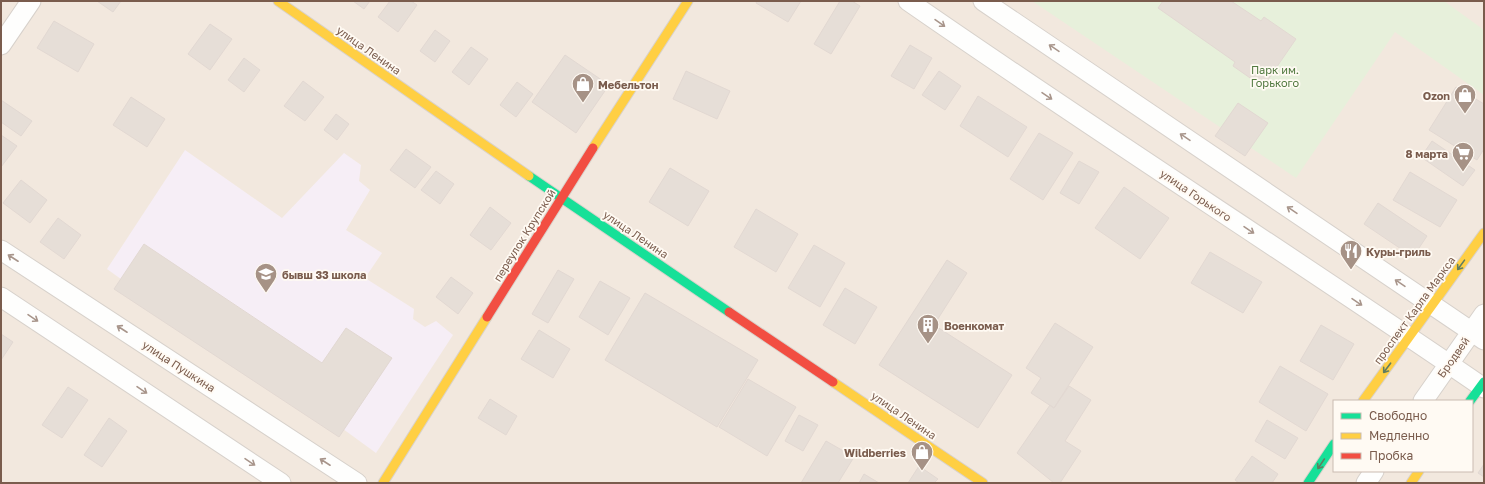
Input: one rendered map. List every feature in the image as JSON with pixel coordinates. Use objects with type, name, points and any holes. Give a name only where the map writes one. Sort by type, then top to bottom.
[{"type":"street","points":[[1,45],[31,1]]},
{"type":"street","name":"улица Ленина","points":[[278,1],[561,198],[983,483]]},
{"type":"street","name":"переулок Крупской","points":[[383,483],[561,198],[688,1]]},
{"type":"street","name":"улица Горького","points":[[908,1],[1013,74],[1449,364],[1483,385]]},
{"type":"street","points":[[983,1],[1478,336]]},
{"type":"street","name":"проспект Карла Маркса","points":[[1364,400],[1484,233]]},
{"type":"street","name":"улица Пушкина","points":[[1,250],[357,483]]},
{"type":"street","points":[[1,296],[281,483]]},
{"type":"street","name":"Бродвей","points":[[1424,400],[1449,364],[1478,336],[1484,314]]},
{"type":"street","points":[[1471,400],[1483,385]]},
{"type":"street","points":[[1308,483],[1333,446]]},
{"type":"street","points":[[1366,483],[1373,472]]},
{"type":"street","points":[[1410,483],[1418,472]]},
{"type":"shaded area","points":[[1,1],[1484,1],[1484,483],[1,483]]},
{"type":"shaded area","name":"бывш 33 школа","points":[[185,150],[282,218],[344,153],[361,165],[359,181],[370,190],[346,230],[382,253],[365,278],[414,309],[413,319],[425,327],[436,321],[453,335],[376,453],[295,394],[285,398],[107,269]]},
{"type":"green space","name":"Парк им. Горького","points":[[1032,1],[1444,1],[1484,30],[1484,95],[1395,32],[1296,178]]},
{"type":"building","points":[[97,1],[121,1],[113,12]]},
{"type":"building","points":[[353,1],[370,1],[364,9]]},
{"type":"building","points":[[390,1],[411,1],[417,5],[398,32],[378,17]]},
{"type":"building","points":[[757,1],[801,1],[788,22],[756,3]]},
{"type":"building","points":[[840,1],[852,1],[860,6],[831,54],[814,44]]},
{"type":"building","points":[[1163,1],[1231,1],[1261,21],[1264,17],[1296,39],[1263,87],[1233,66],[1235,62],[1158,8]]},
{"type":"building","points":[[54,21],[94,44],[78,72],[37,48]]},
{"type":"building","points":[[210,24],[232,39],[210,70],[188,54]]},
{"type":"building","points":[[435,30],[450,41],[435,62],[420,51]]},
{"type":"building","points":[[910,45],[932,58],[914,89],[891,76]]},
{"type":"building","points":[[471,47],[488,59],[469,85],[452,72]]},
{"type":"building","points":[[565,55],[609,85],[576,133],[532,102]]},
{"type":"building","points":[[244,58],[260,70],[244,92],[228,80]]},
{"type":"building","points":[[686,71],[730,91],[717,119],[673,99]]},
{"type":"building","points":[[939,71],[961,86],[945,110],[922,95]]},
{"type":"building","points":[[303,81],[324,97],[305,121],[284,106]]},
{"type":"building","points":[[517,82],[533,94],[516,117],[500,105]]},
{"type":"building","points":[[1456,87],[1484,104],[1484,149],[1477,160],[1429,130]]},
{"type":"building","points":[[978,96],[1027,127],[1008,157],[960,126]]},
{"type":"building","points":[[131,97],[165,119],[147,147],[113,125]]},
{"type":"building","points":[[1,100],[32,121],[21,136],[1,122]]},
{"type":"building","points":[[1238,103],[1268,123],[1245,156],[1215,136]]},
{"type":"building","points":[[336,114],[349,124],[337,140],[324,130]]},
{"type":"building","points":[[1039,133],[1073,153],[1043,200],[1010,179]]},
{"type":"building","points":[[1,135],[17,146],[1,167]]},
{"type":"building","points":[[1432,141],[1475,170],[1463,186],[1421,157]]},
{"type":"building","points":[[406,149],[431,167],[415,188],[390,170]]},
{"type":"building","points":[[1079,161],[1099,172],[1079,204],[1060,193]]},
{"type":"building","points":[[670,168],[709,191],[688,226],[649,202]]},
{"type":"building","points":[[436,171],[454,184],[440,204],[421,190]]},
{"type":"building","points":[[1410,172],[1457,200],[1440,227],[1393,200]]},
{"type":"building","points":[[21,180],[47,200],[30,223],[3,203]]},
{"type":"building","points":[[1124,187],[1169,218],[1140,259],[1095,228]]},
{"type":"building","points":[[1378,203],[1427,236],[1413,257],[1364,224]]},
{"type":"building","points":[[490,207],[511,223],[491,250],[470,235]]},
{"type":"building","points":[[756,209],[798,234],[776,272],[734,247]]},
{"type":"building","points":[[58,218],[81,235],[64,259],[40,242]]},
{"type":"building","points":[[144,244],[322,363],[346,328],[392,358],[339,437],[114,289]]},
{"type":"building","points":[[814,245],[845,263],[820,307],[788,288]]},
{"type":"building","points":[[1210,252],[1262,282],[1243,313],[1191,283]]},
{"type":"building","name":"Военкомат","points":[[947,260],[967,273],[934,325],[1012,375],[978,428],[879,365]]},
{"type":"building","points":[[558,270],[574,279],[548,323],[532,314]]},
{"type":"building","points":[[451,277],[473,293],[458,314],[436,297]]},
{"type":"building","points":[[600,281],[630,298],[608,335],[579,317]]},
{"type":"building","points":[[845,288],[877,307],[855,344],[823,325]]},
{"type":"building","points":[[645,293],[758,360],[717,427],[605,360]]},
{"type":"building","points":[[1055,323],[1093,347],[1054,408],[1031,393],[1041,378],[1026,368]]},
{"type":"building","points":[[1321,325],[1354,344],[1333,380],[1300,361]]},
{"type":"building","points":[[539,330],[570,349],[553,378],[521,359]]},
{"type":"building","points":[[1,334],[13,342],[1,360]]},
{"type":"building","points":[[1280,366],[1328,394],[1306,431],[1259,402]]},
{"type":"building","points":[[748,379],[796,407],[767,456],[719,427]]},
{"type":"building","points":[[1069,386],[1091,400],[1065,441],[1081,451],[1060,483],[1054,483],[1017,453],[1050,405],[1054,408]]},
{"type":"building","points":[[68,387],[88,400],[62,438],[42,425]]},
{"type":"building","points":[[490,399],[517,416],[506,435],[478,418]]},
{"type":"building","points":[[799,415],[818,425],[803,451],[785,441]]},
{"type":"building","points":[[109,418],[127,431],[102,467],[84,455]]},
{"type":"building","points":[[1267,420],[1298,438],[1285,459],[1255,441]]},
{"type":"building","points":[[826,441],[854,457],[838,483],[801,483]]},
{"type":"building","points":[[1252,456],[1278,474],[1272,483],[1239,483],[1235,480]]},
{"type":"building","points":[[1484,464],[1484,477],[1478,473]]},
{"type":"building","name":"Wildberries","points":[[919,466],[938,479],[934,483],[908,483]]},
{"type":"building","points":[[864,474],[879,483],[859,483]]},
{"type":"traffic: fast","points":[[529,176],[729,312]]},
{"type":"traffic: fast","points":[[1471,400],[1484,382]]},
{"type":"traffic: fast","points":[[1308,483],[1333,446]]},
{"type":"traffic: slow","points":[[278,1],[529,176]]},
{"type":"traffic: slow","points":[[593,148],[688,1]]},
{"type":"traffic: slow","points":[[1364,400],[1484,233]]},
{"type":"traffic: slow","points":[[383,483],[487,317]]},
{"type":"traffic: slow","points":[[833,382],[983,483]]},
{"type":"traffic: slow","points":[[1411,483],[1418,472]]},
{"type":"traffic: jam","points":[[487,317],[593,148]]},
{"type":"traffic: jam","points":[[729,312],[833,382]]},
{"type":"place","name":"Мебельтон","points":[[583,104]]},
{"type":"place","name":"Ozon","points":[[1465,114]]},
{"type":"place","name":"8 марта","points":[[1463,172]]},
{"type":"place","name":"Куры-гриль","points":[[1351,270]]},
{"type":"place","name":"бывш 33 школа","points":[[266,294]]},
{"type":"place","name":"Военкомат","points":[[928,344]]},
{"type":"place","name":"Wildberries","points":[[922,472]]}]
